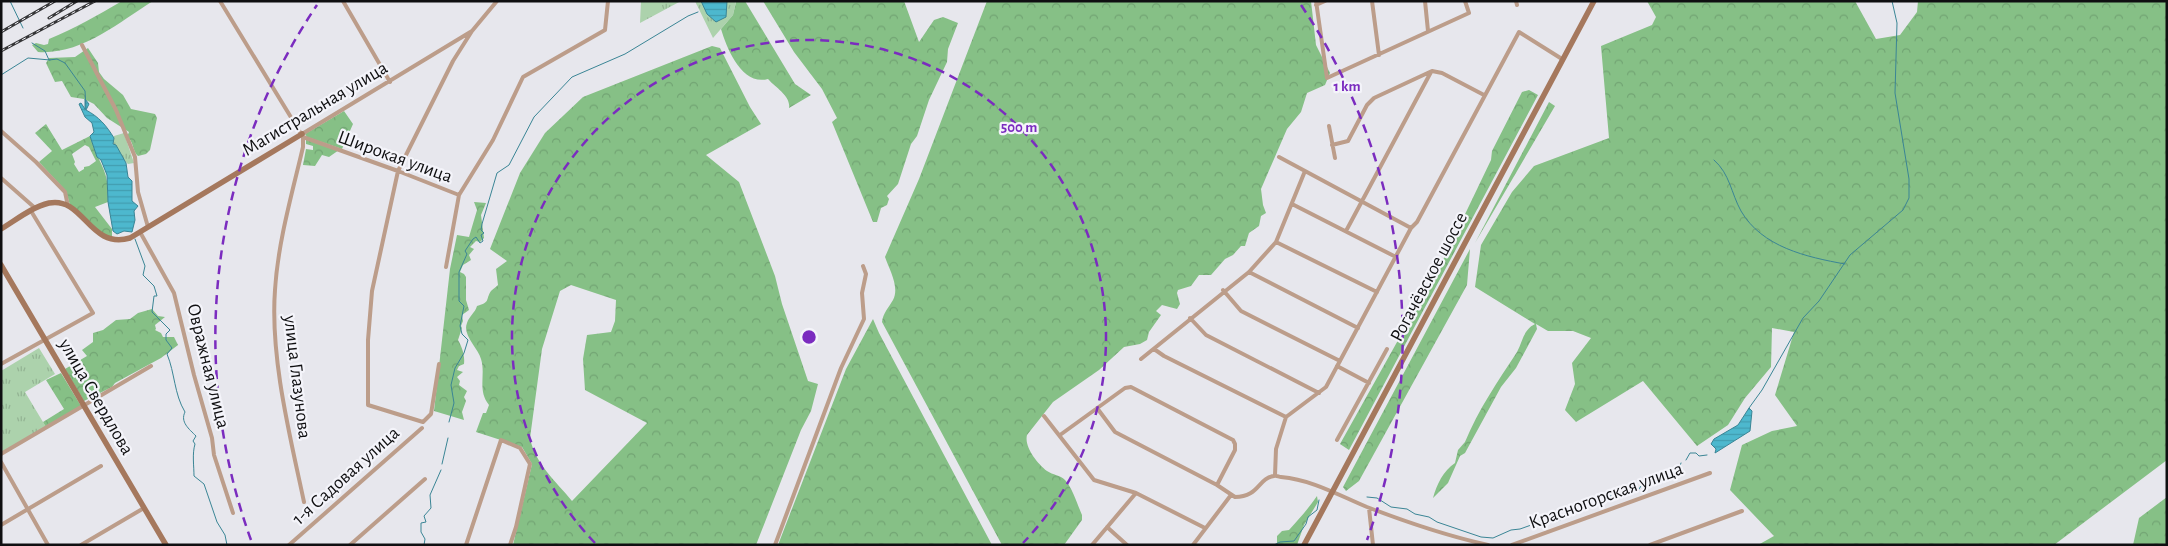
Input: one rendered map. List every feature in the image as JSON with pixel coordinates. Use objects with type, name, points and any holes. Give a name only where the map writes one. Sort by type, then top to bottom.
[{"type":"street","points":[[220,1],[303,136]]},
{"type":"street","points":[[343,1],[390,82]]},
{"type":"street","name":"Магистральная улица","points":[[68,206],[96,231],[112,240],[123,240],[140,232],[303,136],[472,31],[497,1]]},
{"type":"street","name":"Широкая улица","points":[[303,136],[459,195],[493,140],[523,77],[606,30],[608,1]]},
{"type":"street","points":[[1326,1],[1316,3],[1327,78],[1469,13],[1465,1]]},
{"type":"street","points":[[1372,1],[1379,55]]},
{"type":"street","points":[[1425,1],[1428,31]]},
{"type":"street","name":"Рогачёвское шоссе","points":[[1304,545],[1594,1]]},
{"type":"street","points":[[439,364],[431,414],[424,422],[368,405],[368,340],[372,291],[398,171],[453,61],[472,31]]},
{"type":"street","points":[[1275,475],[1276,449],[1286,417],[1326,387],[1410,228],[1417,222],[1519,32],[1562,59]]},
{"type":"street","points":[[82,46],[116,110],[134,157],[138,192],[148,227]]},
{"type":"street","points":[[1332,145],[1348,141],[1368,105],[1374,98],[1432,71],[1442,73],[1484,95]]},
{"type":"street","points":[[1346,231],[1432,71]]},
{"type":"street","points":[[1329,126],[1335,158]]},
{"type":"street","points":[[1,131],[36,162],[65,192],[68,206],[51,203],[34,210],[1,229]]},
{"type":"street","name":"улица Глазунова","points":[[303,136],[303,147],[285,226],[275,288],[274,310],[277,356],[291,442],[304,502]]},
{"type":"street","points":[[1279,157],[1410,228]]},
{"type":"street","points":[[1141,359],[1223,290],[1249,272],[1276,242],[1305,171]]},
{"type":"street","points":[[1,178],[34,210],[92,313],[1,364]]},
{"type":"street","points":[[446,267],[459,195]]},
{"type":"street","points":[[1292,204],[1396,256]]},
{"type":"street","name":"Овражная улица","points":[[140,232],[174,293],[196,384],[212,438],[214,455],[233,513]]},
{"type":"street","points":[[1276,242],[1377,292]]},
{"type":"street","name":"улица Свердлова","points":[[1,265],[166,545]]},
{"type":"street","points":[[775,545],[841,368],[864,320],[862,292],[866,274],[862,266]]},
{"type":"street","points":[[1249,272],[1358,328]]},
{"type":"street","points":[[1223,290],[1241,311],[1340,361]]},
{"type":"street","points":[[1190,318],[1206,335],[1319,392]]},
{"type":"street","points":[[1154,348],[1164,356],[1286,417]]},
{"type":"street","points":[[1337,440],[1387,349]]},
{"type":"street","points":[[1,454],[151,366]]},
{"type":"street","points":[[1338,366],[1368,383]]},
{"type":"street","points":[[1060,435],[1125,388],[1131,387],[1232,440],[1236,444],[1235,450],[1217,485]]},
{"type":"street","points":[[1097,408],[1115,432],[1217,485],[1231,495],[1242,497],[1251,494],[1275,475],[1298,479],[1332,491],[1369,508],[1470,541],[1488,545]]},
{"type":"street","points":[[1044,416],[1094,480],[1136,493],[1205,528]]},
{"type":"street","name":"1-я Садовая улица","points":[[290,545],[422,428]]},
{"type":"street","points":[[466,545],[501,440],[520,448],[530,464],[516,527],[510,545]]},
{"type":"street","points":[[1,462],[48,545]]},
{"type":"street","points":[[1,525],[101,466]]},
{"type":"street","name":"Красногорская улица","points":[[1512,545],[1710,473]]},
{"type":"street","points":[[350,545],[425,479]]},
{"type":"street","points":[[1092,545],[1136,493]]},
{"type":"street","points":[[1193,545],[1231,495]]},
{"type":"street","points":[[81,545],[144,508]]},
{"type":"street","points":[[1369,508],[1373,545]]},
{"type":"street","points":[[1650,545],[1742,511]]},
{"type":"street","points":[[1107,527],[1127,545]]},
{"type":"green space","points":[[122,1],[153,1],[113,28],[84,43],[54,52],[38,52],[32,45],[36,43],[48,44],[49,39]]},
{"type":"green space","points":[[641,1],[681,1],[640,23]]},
{"type":"green space","points":[[695,1],[736,1],[733,15],[713,38]]},
{"type":"green space","points":[[745,1],[795,84],[811,95],[789,108],[788,100],[768,79],[759,80],[743,72],[727,46],[721,29],[733,15],[736,2]]},
{"type":"green space","points":[[763,1],[904,1],[919,42],[934,20],[943,17],[958,23],[948,49],[947,62],[929,100],[917,136],[911,144],[898,184],[887,196],[889,199],[887,205],[881,208],[877,222],[873,222],[832,122],[837,118],[822,89],[794,52]]},
{"type":"green space","points":[[987,1],[1311,1],[1316,45],[1330,73],[1325,85],[1307,93],[1301,112],[1287,129],[1261,189],[1266,213],[1261,216],[1259,226],[1249,233],[1245,246],[1241,246],[1233,255],[1225,259],[1211,275],[1199,275],[1191,286],[1178,290],[1180,304],[1177,309],[1162,305],[1156,311],[1161,315],[1149,332],[1147,340],[1140,344],[1124,347],[1099,370],[1053,402],[1027,435],[1029,450],[1039,464],[1047,471],[1061,477],[1068,483],[1082,515],[1082,520],[1064,545],[1002,545],[882,322],[895,295],[895,284],[885,257],[919,179]]},
{"type":"green space","points":[[1647,1],[1855,1],[1876,39],[1900,35],[1917,12],[1918,1],[2167,1],[2167,460],[2054,545],[1758,545],[1774,536],[1730,490],[1742,445],[1772,431],[1797,426],[1775,395],[1794,332],[1772,328],[1771,367],[1745,398],[1728,425],[1697,446],[1643,381],[1576,422],[1565,410],[1575,384],[1572,363],[1591,338],[1573,331],[1548,331],[1536,324],[1537,329],[1516,368],[1501,387],[1465,453],[1460,456],[1448,483],[1433,498],[1441,478],[1455,463],[1458,450],[1465,442],[1482,407],[1517,352],[1528,329],[1535,324],[1475,287],[1481,245],[1512,192],[1534,166],[1609,138],[1601,46],[1652,25],[1656,17]]},
{"type":"green space","points":[[712,46],[720,48],[750,107],[761,124],[706,155],[739,182],[775,276],[782,304],[808,381],[818,384],[811,411],[801,430],[756,545],[513,545],[532,464],[522,447],[476,432],[483,413],[486,413],[489,405],[483,394],[481,359],[468,337],[466,328],[477,306],[486,302],[491,291],[498,285],[496,269],[507,261],[490,249],[520,173],[545,133],[583,97]],"holes":[[[571,285],[616,300],[615,321],[611,332],[587,335],[583,359],[585,390],[647,423],[572,501],[541,464],[530,438],[542,349],[560,291]]]},
{"type":"green space","points":[[88,48],[98,63],[99,72],[104,79],[123,95],[131,109],[155,114],[157,118],[150,150],[146,154],[138,156],[127,137],[129,132],[107,118],[94,104],[84,99],[71,97],[62,81],[55,82],[46,63],[49,58],[75,57]]},
{"type":"green space","points":[[1529,90],[1538,95],[1349,450],[1340,444],[1444,258],[1491,160],[1492,151],[1522,92]]},
{"type":"green space","points":[[1549,102],[1555,106],[1475,243]]},
{"type":"green space","points":[[344,111],[353,124],[342,149],[307,137],[305,134]]},
{"type":"green space","points":[[46,124],[62,150],[90,136],[105,173],[108,187],[108,202],[95,207],[112,229],[112,239],[70,205],[66,191],[39,162],[52,151],[35,133]],"holes":[[[85,145],[89,147],[96,161],[79,172],[74,164],[72,154]]]},
{"type":"green space","points":[[124,133],[134,163],[128,164],[113,144],[114,136]]},
{"type":"green space","points":[[306,139],[339,150],[329,157],[322,155],[315,166],[303,165],[306,149],[313,150],[313,146],[306,144]]},
{"type":"green space","points":[[474,202],[486,203],[481,215],[484,238],[480,242],[476,241],[470,247],[474,249],[469,255],[471,260],[463,265],[460,272],[466,277],[466,300],[469,310],[462,315],[462,328],[458,340],[463,351],[464,364],[459,366],[457,370],[463,372],[457,377],[460,381],[459,385],[467,391],[464,397],[466,401],[462,412],[464,420],[434,411],[450,269],[457,235],[469,237],[477,210]]},
{"type":"green space","points":[[1470,249],[1467,285],[1359,481],[1346,491],[1343,487]]},
{"type":"green space","points":[[152,309],[158,316],[165,317],[155,325],[155,330],[161,333],[163,337],[174,337],[178,345],[161,358],[84,401],[65,369],[87,356],[82,350],[93,342],[93,333],[103,330],[116,320],[130,319],[138,313]]},
{"type":"green space","points":[[873,319],[992,545],[778,545],[846,369]]},
{"type":"green space","points":[[39,348],[55,374],[25,392],[46,427],[1,453],[1,371]]},
{"type":"green space","points":[[61,373],[81,406],[46,427],[43,422],[64,409],[46,380]]},
{"type":"green space","points":[[1317,496],[1318,502],[1304,525],[1297,545],[1277,545],[1277,536],[1282,531],[1289,530]]},
{"type":"green space","points":[[2167,497],[2167,545],[2133,545],[2139,518]]},
{"type":"water","points":[[701,1],[727,1],[726,17],[716,22],[707,14]]},
{"type":"water","points":[[85,99],[89,104],[86,110],[108,129],[114,138],[113,144],[116,145],[126,163],[128,177],[132,181],[132,201],[138,206],[134,211],[135,220],[132,232],[124,231],[117,234],[113,231],[108,202],[107,175],[101,160],[97,157],[90,136],[94,132],[92,123],[85,117],[79,104],[81,103],[85,109]]},
{"type":"water","points":[[1749,408],[1752,411],[1750,431],[1715,453],[1716,449],[1711,444],[1714,439],[1738,425]]},
{"type":"waterway","points":[[10,1],[23,28]]},
{"type":"waterway","points":[[1749,408],[1762,390],[1803,318],[1819,301],[1850,255],[1903,210],[1909,198],[1909,179],[1895,93],[1897,23],[1892,1]]},
{"type":"waterway","points":[[449,422],[454,403],[451,385],[455,368],[464,353],[468,340],[462,334],[460,326],[464,306],[459,301],[459,272],[467,254],[465,251],[473,239],[476,237],[480,243],[483,241],[481,235],[484,233],[481,230],[482,224],[497,173],[509,165],[534,117],[572,77],[625,54],[688,16],[698,12]]},
{"type":"waterway","points":[[32,43],[45,51],[49,60],[57,59],[65,63],[85,91],[85,110]]},
{"type":"waterway","points":[[1,75],[28,58],[50,60]]},
{"type":"waterway","points":[[1714,160],[1724,171],[1741,211],[1761,233],[1773,242],[1800,254],[1845,264]]},
{"type":"waterway","points":[[135,239],[145,266],[143,275],[154,286],[157,296],[154,296],[152,312],[170,330],[166,334],[166,340],[172,348],[167,354],[181,405],[185,412],[184,422],[196,436],[193,441],[195,444],[193,456],[194,476],[204,484],[217,522],[225,535],[227,545]]},
{"type":"waterway","points":[[442,464],[448,438]]},
{"type":"waterway","points":[[1686,460],[1690,453],[1696,453],[1699,456],[1707,455]]},
{"type":"waterway","points":[[1637,492],[1641,486],[1654,483],[1664,474],[1668,476],[1679,469],[1681,463]]},
{"type":"waterway","points":[[424,545],[425,539],[421,532],[421,523],[426,522],[424,516],[431,508],[430,495],[441,470]]},
{"type":"waterway","points":[[1367,497],[1377,498],[1391,507],[1407,509],[1415,514],[1429,517],[1437,522],[1481,537],[1493,538],[1511,530],[1520,529],[1551,518],[1558,521],[1596,503],[1599,498],[1603,501],[1605,496],[1611,496]]},
{"type":"waterway","points":[[1274,545],[1280,542],[1294,541],[1306,524],[1308,517],[1317,510],[1319,500]]},
{"type":"railway","points":[[1,32],[55,1]]},
{"type":"railway","points":[[49,18],[77,1]]},
{"type":"railway","points":[[1,51],[95,1]]}]
